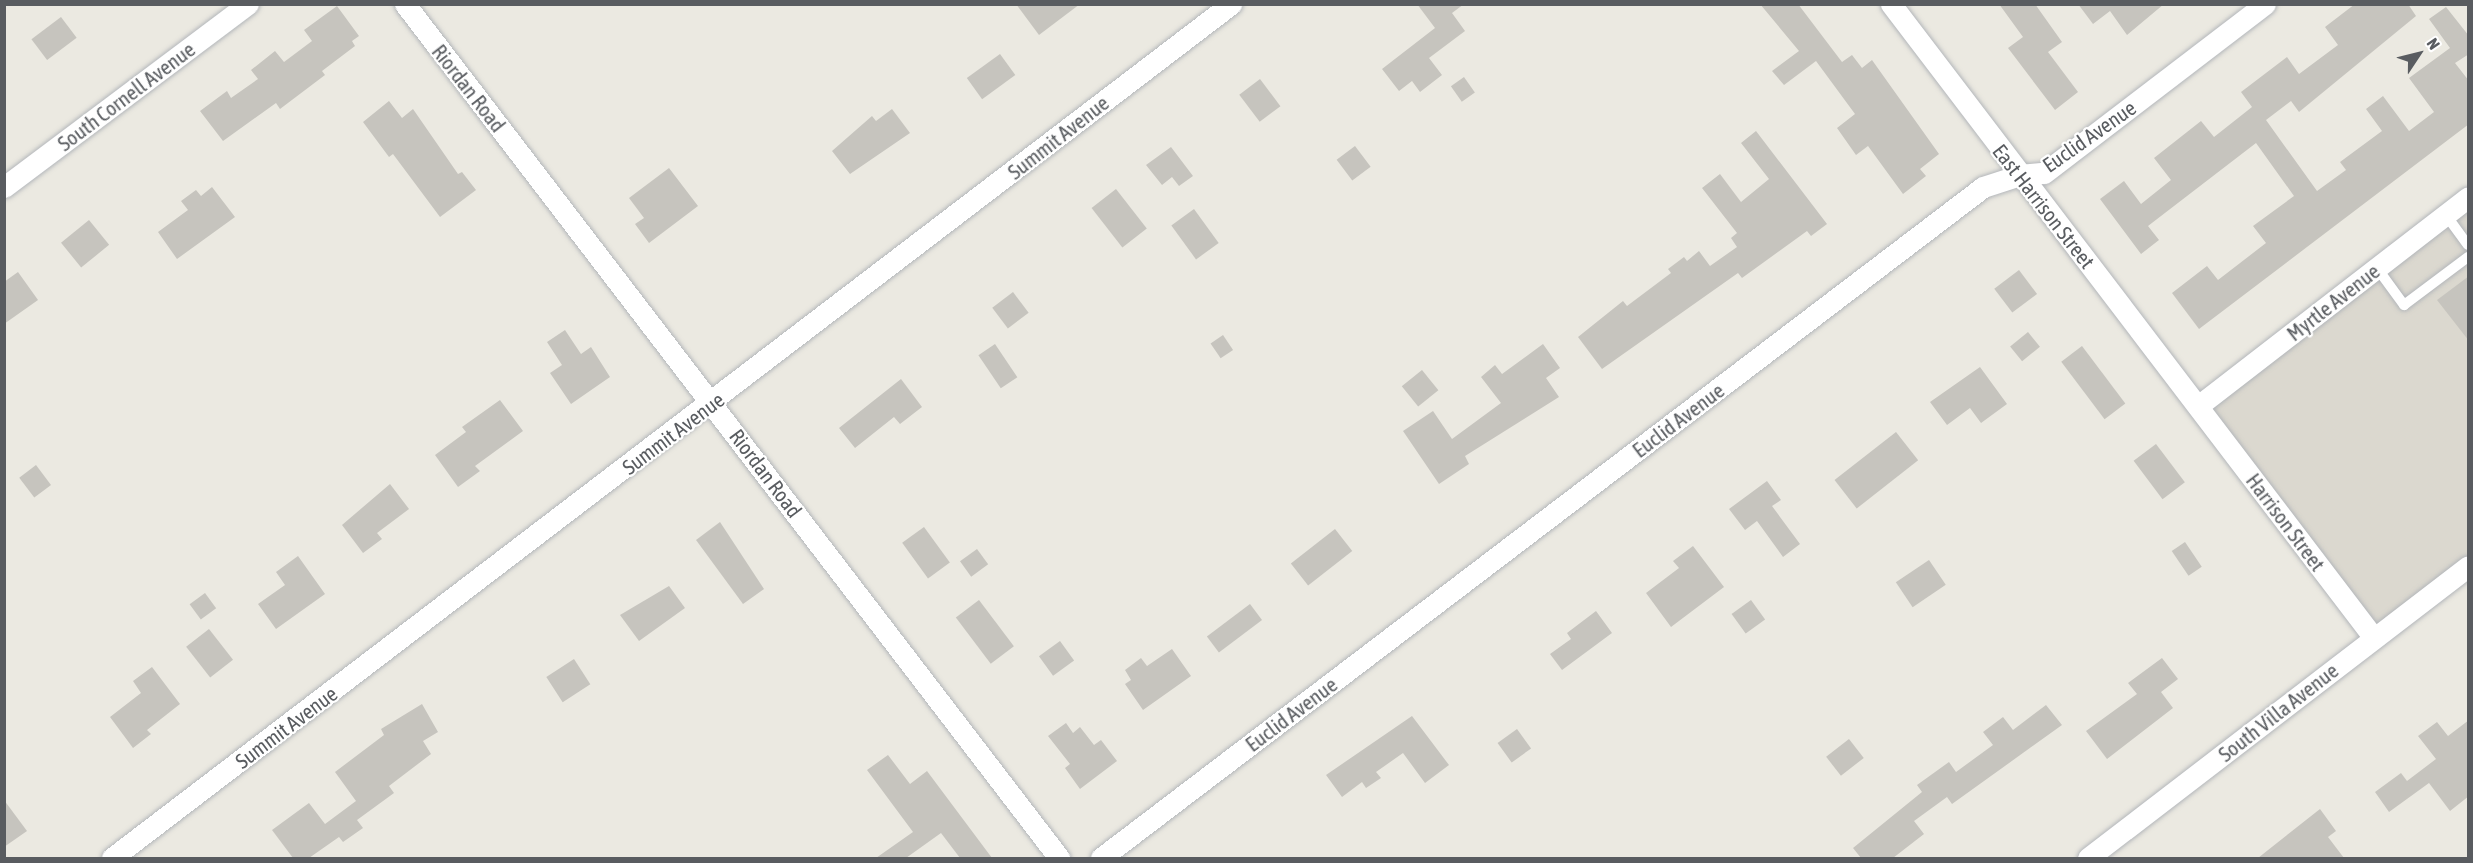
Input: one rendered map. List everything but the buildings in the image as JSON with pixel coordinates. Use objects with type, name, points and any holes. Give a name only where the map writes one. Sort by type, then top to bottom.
[{"type":"street","name":"South Cornell Avenue","points":[[4,187],[248,4]]},
{"type":"street","name":"Riordan Road","points":[[405,4],[1059,858]]},
{"type":"street","name":"Summit Avenue","points":[[112,858],[712,403],[1231,4]]},
{"type":"street","name":"East Harrison Street","points":[[1891,4],[2019,175],[2198,406]]},
{"type":"street","name":"Euclid Avenue","points":[[1101,858],[1983,187],[2019,175],[2044,173],[2265,4]]},
{"type":"street","name":"Myrtle Avenue","points":[[2198,406],[2469,197]]},
{"type":"street","name":"Harrison Street","points":[[2198,406],[2374,639]]},
{"type":"street","name":"South Villa Avenue","points":[[2088,858],[2469,566]]},
{"type":"lane","points":[[2446,215],[2469,245]]},
{"type":"lane","points":[[2377,268],[2404,305],[2469,256]]},
{"type":"shaded area","points":[[2468,207],[2468,557],[2373,629],[2209,408]]}]
